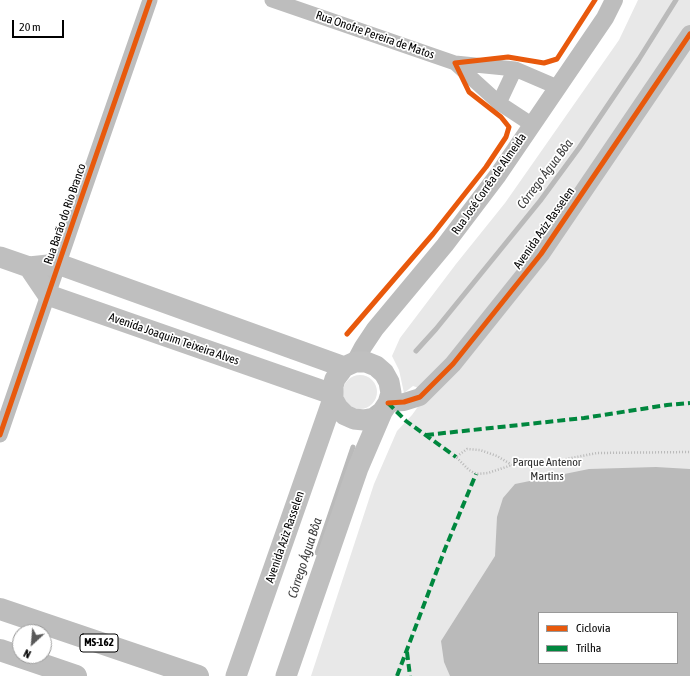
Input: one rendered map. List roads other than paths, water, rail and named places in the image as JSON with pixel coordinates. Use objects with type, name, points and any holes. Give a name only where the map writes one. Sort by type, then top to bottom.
[{"type":"main road","points":[[0,257],[29,267],[58,264],[350,365],[366,362],[376,366],[384,373],[389,382],[391,393],[358,468],[286,676]]},
{"type":"main road","points":[[29,267],[48,295]]},
{"type":"main road","points":[[81,306],[91,276]]},
{"type":"main road","name":"Avenida Joaquim Teixeira Alves","points":[[48,295],[333,396]]},
{"type":"main road","name":"Avenida Aziz Rasselen","points":[[236,676],[333,396],[335,379],[350,365]]},
{"type":"main road","name":"Avenida Aziz Rasselen","points":[[333,396],[338,408],[345,415],[354,419],[364,420],[374,418],[385,407]]},
{"type":"main road","name":"MS-162","points":[[0,609],[198,676]]},
{"type":"main road","points":[[0,650],[76,676]]},
{"type":"street","name":"Rua Barão do Rio Branco","points":[[0,435],[150,0]]},
{"type":"street","name":"Rua Onofre Pereira de Matos","points":[[272,0],[455,63],[516,69],[557,87]]},
{"type":"street","name":"Rua José Corrêa de Almeida","points":[[350,365],[375,329],[445,245],[498,175],[604,18],[614,0]]},
{"type":"street","name":"Avenida Aziz Rasselen","points":[[385,407],[420,397],[453,364],[541,254],[690,34]]},
{"type":"street","name":"Rua Onofre Pereira de Matos","points":[[455,63],[499,103],[531,124]]},
{"type":"street","points":[[499,103],[516,69]]},
{"type":"waterway","name":"Córrego Água Bôa","points":[[416,351],[436,329],[540,201],[579,148],[639,59],[676,0]]},
{"type":"waterway","name":"Córrego Água Bôa","points":[[317,553],[353,447]]},
{"type":"park label","name":"Parque Antenor Martins","points":[[547,469]]}]
